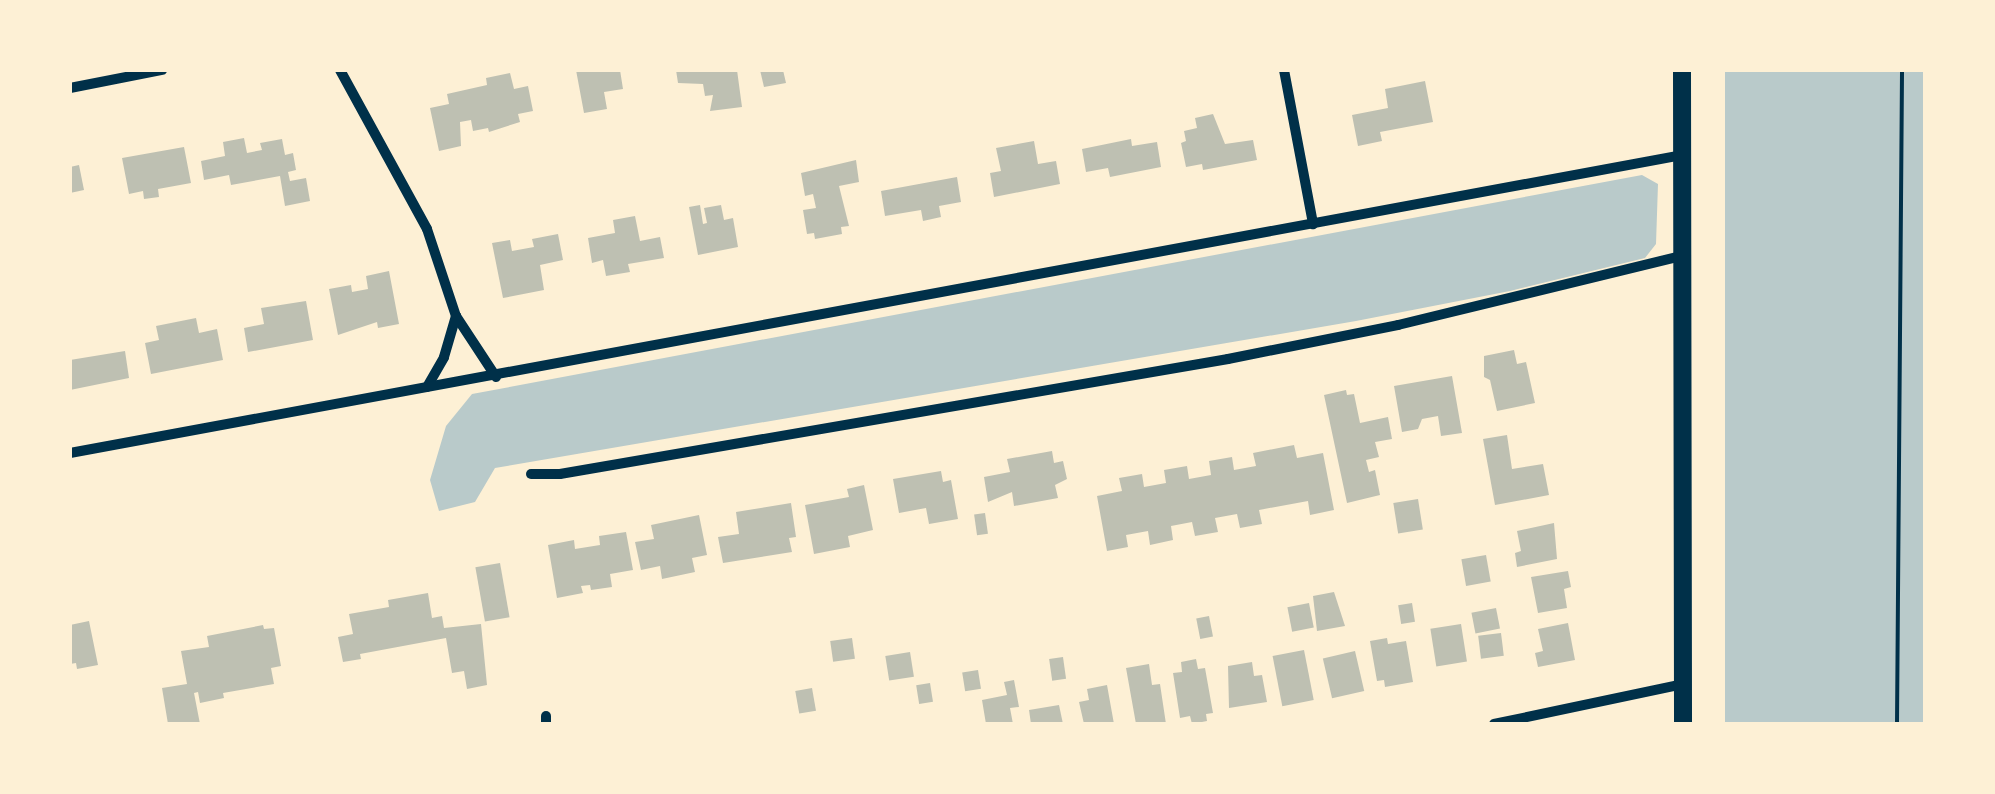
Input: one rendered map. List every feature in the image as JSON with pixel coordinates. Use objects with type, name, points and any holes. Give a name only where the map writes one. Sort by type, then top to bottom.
[{"type":"main road","points":[[1682,70],[1683,724]]},
{"type":"street","points":[[70,88],[162,70]]},
{"type":"street","points":[[340,70],[427,229],[456,316],[496,376]]},
{"type":"street","points":[[1284,70],[1313,224]]},
{"type":"street","points":[[70,453],[1682,156]]},
{"type":"street","points":[[531,474],[560,474],[1228,359],[1398,325],[1681,256]]},
{"type":"street","points":[[427,387],[444,357],[456,316]]},
{"type":"street","points":[[1494,724],[1683,684]]},
{"type":"path","points":[[1897,724],[1902,70]]},
{"type":"shaded area","points":[[1725,70],[1925,70],[1925,724],[1725,724]]},
{"type":"shaded area","points":[[1642,175],[1658,184],[1656,244],[1645,258],[1510,291],[1356,321],[495,468],[475,502],[439,511],[430,480],[446,426],[472,394]]},
{"type":"building","points":[[576,70],[620,70],[623,89],[604,92],[607,109],[584,113]]},
{"type":"building","points":[[676,70],[737,70],[742,107],[710,111],[713,95],[705,96],[703,84],[678,83]]},
{"type":"building","points":[[760,70],[783,70],[786,83],[764,87]]},
{"type":"building","points":[[510,73],[514,89],[528,86],[533,111],[518,114],[520,122],[489,132],[488,128],[473,131],[471,120],[460,122],[461,146],[439,151],[430,108],[449,104],[447,94],[487,85],[486,78]]},
{"type":"building","points":[[1425,81],[1433,122],[1380,132],[1382,141],[1358,146],[1352,115],[1388,108],[1385,89]]},
{"type":"building","points":[[1213,114],[1225,144],[1253,140],[1257,160],[1203,170],[1202,164],[1186,167],[1181,143],[1186,141],[1184,131],[1197,128],[1195,118]]},
{"type":"building","points":[[244,138],[247,153],[262,150],[260,143],[282,139],[285,155],[293,153],[296,170],[288,172],[290,181],[306,178],[310,201],[285,206],[280,176],[231,185],[229,175],[204,180],[201,161],[225,156],[223,142]]},
{"type":"building","points":[[1131,139],[1132,146],[1157,142],[1161,167],[1110,177],[1108,168],[1086,172],[1082,149]]},
{"type":"building","points":[[1034,141],[1038,164],[1056,161],[1060,184],[994,197],[990,173],[1001,171],[996,148]]},
{"type":"building","points":[[184,147],[191,183],[158,189],[159,197],[144,199],[143,191],[129,194],[122,158]]},
{"type":"building","points":[[856,160],[859,182],[839,186],[849,226],[841,227],[842,234],[815,239],[814,233],[807,234],[803,210],[816,208],[813,194],[805,196],[801,173]]},
{"type":"building","points":[[79,165],[84,190],[70,193],[70,167]]},
{"type":"building","points":[[957,177],[961,202],[939,206],[941,217],[923,221],[921,210],[885,216],[881,191]]},
{"type":"building","points":[[700,205],[703,224],[707,223],[704,208],[721,205],[724,220],[733,218],[738,247],[698,255],[689,207]]},
{"type":"building","points":[[635,216],[640,241],[660,237],[664,258],[628,264],[630,272],[606,276],[603,260],[592,263],[588,238],[615,233],[613,220]]},
{"type":"building","points":[[558,234],[563,260],[540,265],[544,290],[503,298],[492,243],[510,240],[512,251],[534,247],[532,239]]},
{"type":"building","points":[[389,271],[399,324],[378,328],[377,322],[338,335],[329,289],[351,285],[352,292],[368,289],[366,276]]},
{"type":"building","points":[[306,301],[313,340],[248,352],[244,328],[264,324],[261,308]]},
{"type":"building","points":[[196,318],[199,333],[217,329],[223,360],[151,374],[145,343],[159,340],[156,326]]},
{"type":"building","points":[[1514,350],[1517,364],[1526,362],[1535,403],[1497,411],[1490,380],[1484,377],[1484,356]]},
{"type":"building","points":[[125,351],[129,378],[70,390],[70,360]]},
{"type":"building","points":[[1452,376],[1462,433],[1441,436],[1438,416],[1422,419],[1418,429],[1402,432],[1394,386]]},
{"type":"building","points":[[1346,390],[1347,395],[1354,394],[1360,423],[1388,417],[1392,439],[1375,442],[1379,457],[1366,460],[1369,472],[1375,470],[1380,495],[1347,503],[1324,395]]},
{"type":"building","points":[[1507,435],[1512,469],[1543,464],[1549,495],[1495,505],[1483,439]]},
{"type":"building","points":[[1294,445],[1297,458],[1323,453],[1334,510],[1310,515],[1308,501],[1259,510],[1262,524],[1240,528],[1237,514],[1215,518],[1218,532],[1195,536],[1192,522],[1171,526],[1173,540],[1150,545],[1148,531],[1126,535],[1128,547],[1107,551],[1097,496],[1122,491],[1119,478],[1142,474],[1144,487],[1166,483],[1164,470],[1187,466],[1189,479],[1211,475],[1209,461],[1232,457],[1234,470],[1256,466],[1253,453]]},
{"type":"building","points":[[1052,451],[1054,463],[1063,461],[1067,479],[1055,485],[1058,498],[1014,506],[1012,492],[988,502],[984,477],[1010,472],[1007,459]]},
{"type":"building","points":[[941,471],[943,482],[951,480],[958,519],[929,524],[926,508],[899,513],[893,479]]},
{"type":"building","points":[[864,485],[873,530],[848,536],[850,547],[814,554],[805,505],[849,497],[847,489]]},
{"type":"building","points":[[1418,499],[1423,530],[1398,534],[1393,503]]},
{"type":"building","points":[[791,503],[796,537],[789,538],[792,552],[723,563],[718,537],[739,534],[736,512]]},
{"type":"building","points":[[985,513],[988,534],[977,535],[974,515]]},
{"type":"building","points":[[699,515],[707,555],[692,558],[695,572],[662,579],[660,566],[641,570],[635,542],[654,539],[651,525]]},
{"type":"building","points":[[1554,523],[1557,559],[1517,567],[1515,553],[1521,551],[1517,531]]},
{"type":"building","points":[[626,532],[633,570],[610,574],[612,587],[591,590],[590,585],[581,586],[583,593],[557,598],[548,545],[574,540],[575,549],[600,545],[599,536]]},
{"type":"building","points":[[1486,555],[1491,582],[1466,586],[1461,559]]},
{"type":"building","points":[[500,563],[510,617],[485,622],[475,567]]},
{"type":"building","points":[[1568,571],[1571,587],[1564,589],[1567,608],[1538,613],[1531,577]]},
{"type":"building","points":[[1334,592],[1345,626],[1317,631],[1313,596]]},
{"type":"building","points":[[428,593],[432,618],[442,616],[444,628],[481,624],[487,685],[467,689],[464,671],[452,673],[446,638],[360,654],[361,659],[343,662],[338,637],[353,634],[349,614],[389,607],[388,600]]},
{"type":"building","points":[[1309,603],[1314,628],[1292,632],[1287,607]]},
{"type":"building","points":[[1412,603],[1415,622],[1401,624],[1398,605]]},
{"type":"building","points":[[1496,608],[1500,629],[1475,633],[1471,613]]},
{"type":"building","points":[[1209,616],[1213,637],[1200,639],[1196,618]]},
{"type":"building","points":[[89,621],[98,665],[77,669],[76,663],[70,664],[70,625]]},
{"type":"building","points":[[1568,623],[1575,660],[1538,667],[1535,653],[1543,651],[1538,629]]},
{"type":"building","points":[[1461,624],[1467,662],[1436,666],[1430,629]]},
{"type":"building","points":[[263,625],[264,629],[274,628],[281,666],[271,668],[274,684],[223,693],[224,698],[200,703],[198,692],[194,693],[200,724],[168,724],[162,688],[187,684],[181,651],[209,647],[207,636]]},
{"type":"building","points":[[1501,633],[1504,656],[1481,659],[1478,636]]},
{"type":"building","points":[[852,638],[855,659],[833,662],[830,641]]},
{"type":"building","points":[[1387,638],[1388,644],[1406,641],[1413,682],[1385,687],[1384,680],[1377,681],[1370,641]]},
{"type":"building","points":[[1304,650],[1314,700],[1282,706],[1273,656]]},
{"type":"building","points":[[1355,651],[1364,691],[1332,698],[1323,658]]},
{"type":"building","points":[[910,652],[914,677],[889,681],[885,656]]},
{"type":"building","points":[[1063,657],[1066,679],[1052,681],[1049,659]]},
{"type":"building","points":[[1196,659],[1198,669],[1205,668],[1213,713],[1206,714],[1207,721],[1192,724],[1190,716],[1180,718],[1173,673],[1182,672],[1181,662]]},
{"type":"building","points":[[1252,662],[1254,676],[1262,675],[1267,702],[1229,708],[1228,666]]},
{"type":"building","points":[[1149,664],[1152,685],[1160,684],[1166,724],[1136,724],[1126,668]]},
{"type":"building","points":[[978,670],[981,689],[965,691],[962,673]]},
{"type":"building","points":[[1014,680],[1019,707],[1010,708],[1013,724],[986,724],[982,700],[1007,695],[1004,682]]},
{"type":"building","points":[[930,683],[933,702],[919,704],[916,685]]},
{"type":"building","points":[[1107,685],[1114,724],[1084,724],[1079,702],[1089,700],[1087,689]]},
{"type":"building","points":[[812,688],[816,711],[799,714],[795,691]]},
{"type":"building","points":[[1059,705],[1063,724],[1031,724],[1029,710]]}]
